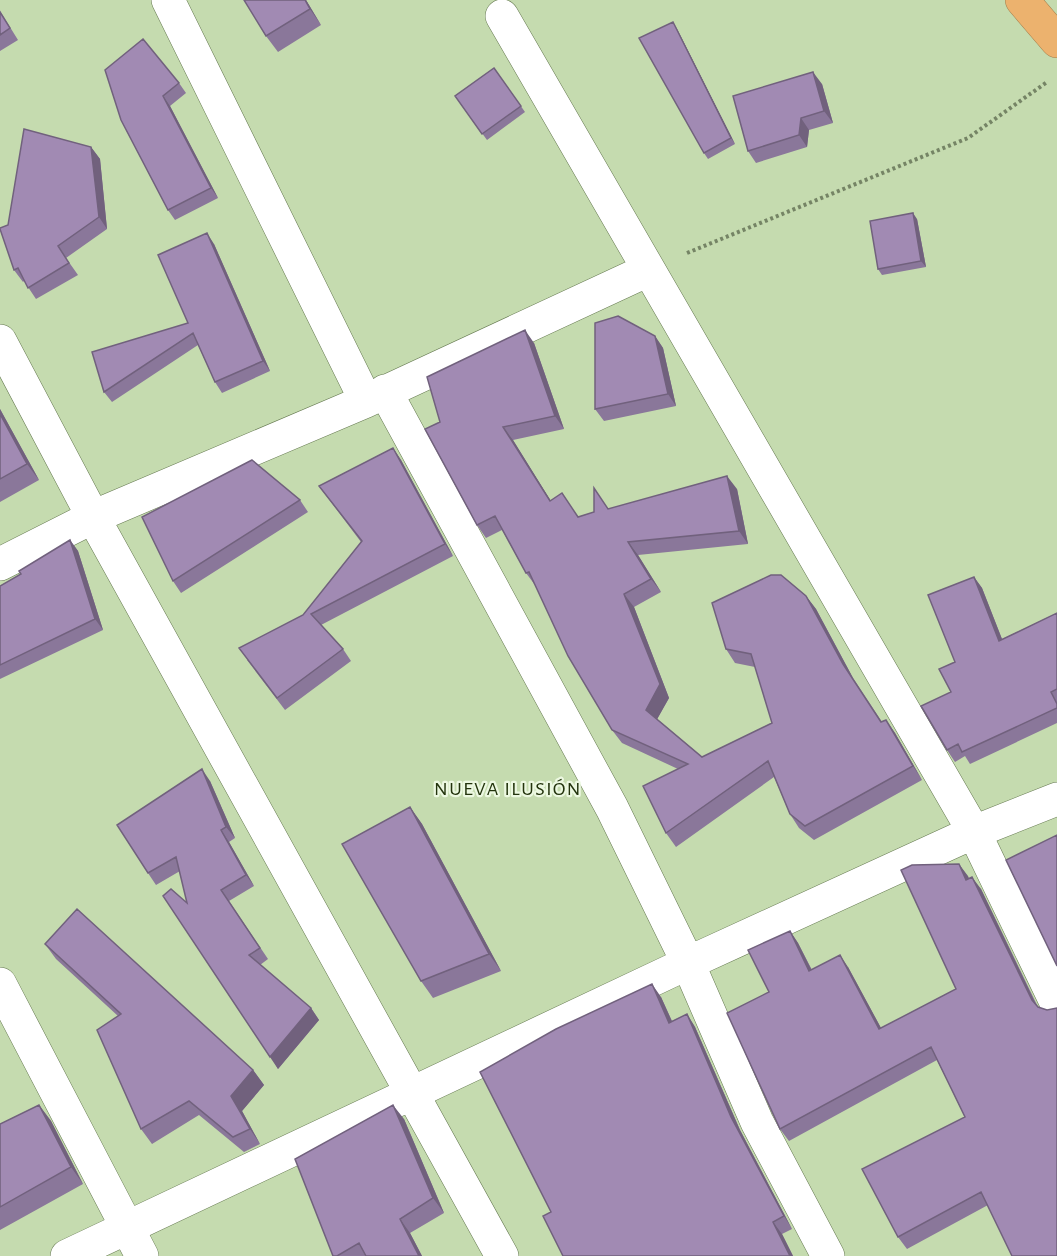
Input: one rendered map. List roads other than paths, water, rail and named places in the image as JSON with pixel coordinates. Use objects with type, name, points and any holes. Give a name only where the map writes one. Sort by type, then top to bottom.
[{"type":"street","points":[[168,0],[376,396],[612,808],[688,963],[757,1122],[828,1256]]},
{"type":"street","points":[[502,16],[974,832],[1057,1004]]},
{"type":"street","points":[[0,564],[93,517],[376,396],[648,270]]},
{"type":"street","points":[[0,341],[93,517],[502,1256]]},
{"type":"street","points":[[67,1256],[688,963],[974,832],[1057,799]]},
{"type":"street","points":[[0,984],[142,1256]]},
{"type":"district","name":"NUEVA ILUSIÓN","points":[[508,789]]}]
